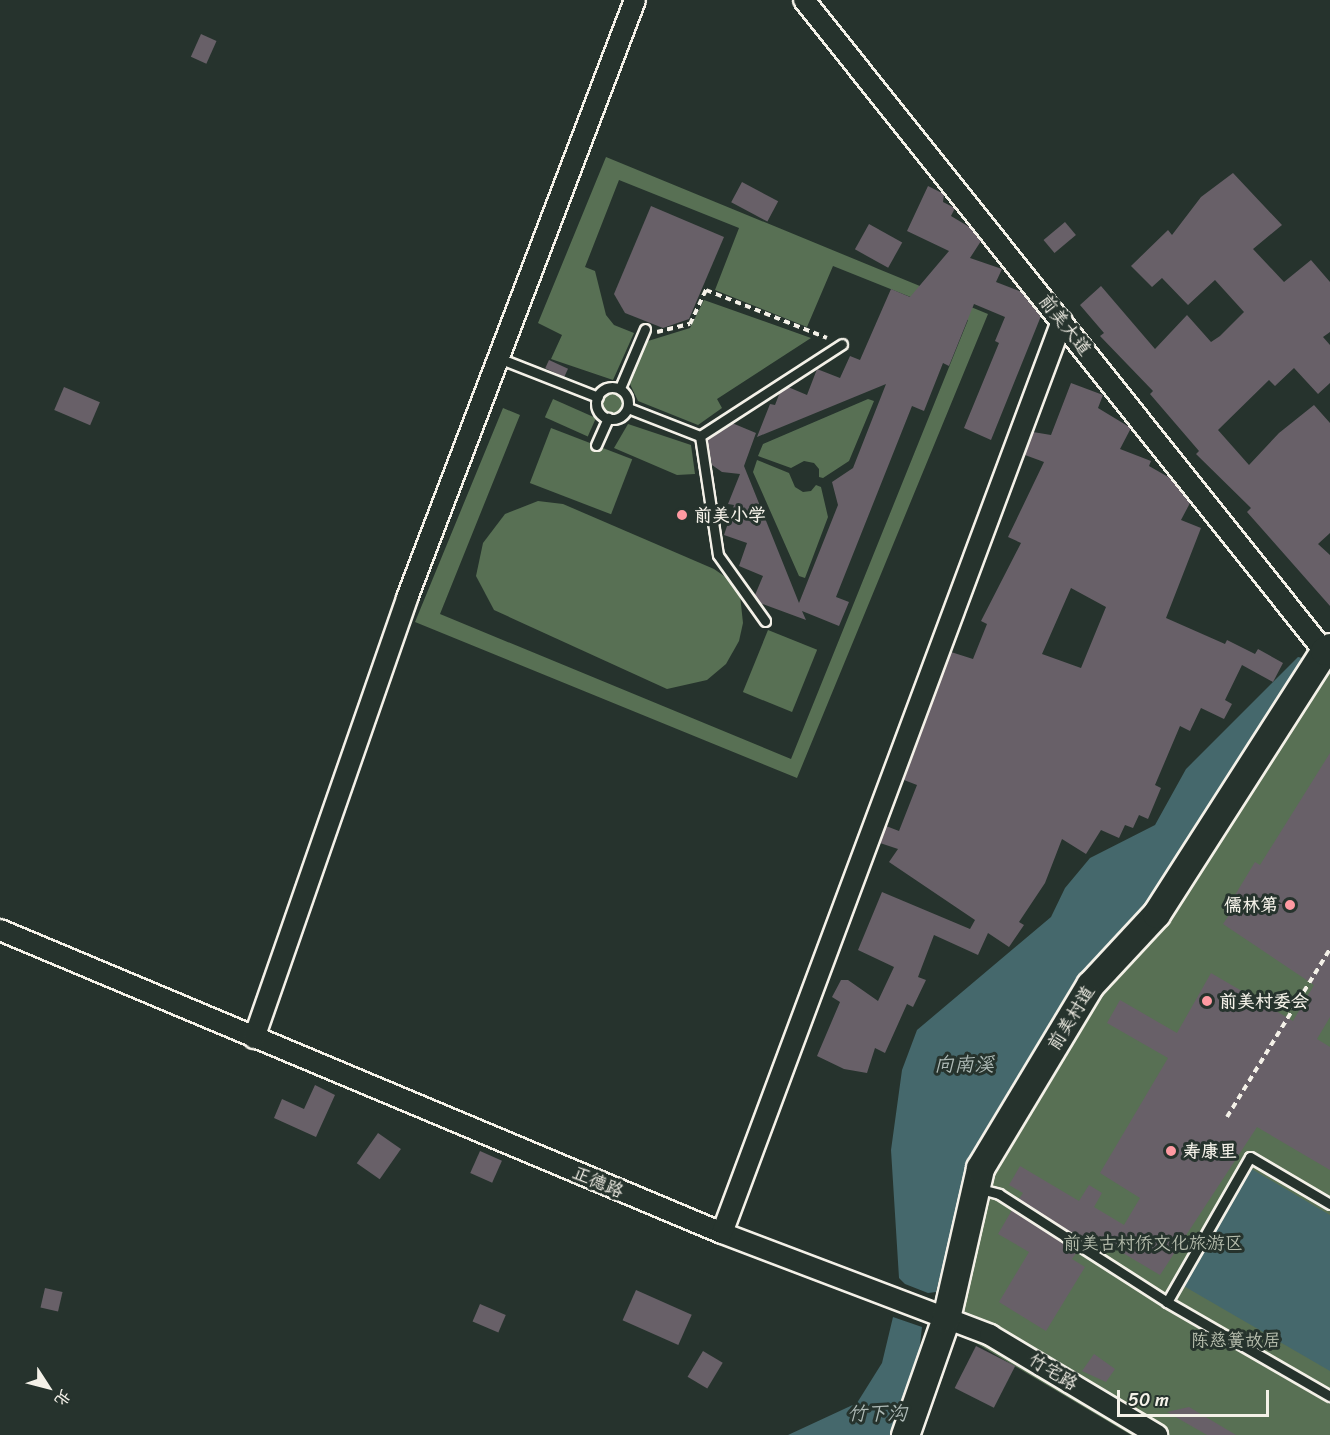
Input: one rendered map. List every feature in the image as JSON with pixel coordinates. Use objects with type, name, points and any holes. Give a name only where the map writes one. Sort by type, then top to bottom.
[{"type":"street","points":[[254,1038],[407,598],[501,359],[635,0]]},
{"type":"street","name":"前美大道","points":[[804,0],[1327,649]]},
{"type":"street","points":[[722,1233],[1062,321]]},
{"type":"street","name":"前美村道","points":[[905,1435],[946,1318],[980,1168],[1090,985],[1156,914],[1327,649]]},
{"type":"street","name":"正德路","points":[[0,930],[722,1233],[946,1318]]},
{"type":"street","name":"竹宅路","points":[[946,1318],[990,1335],[1157,1435]]},
{"type":"lane","points":[[620,388],[645,328]]},
{"type":"lane","points":[[700,436],[842,344]]},
{"type":"lane","points":[[501,359],[598,397]]},
{"type":"lane","points":[[607,387],[620,388],[628,397],[628,408],[621,417],[608,418],[597,409],[598,397],[607,387]]},
{"type":"lane","points":[[628,408],[700,436]]},
{"type":"lane","points":[[596,445],[608,418]]},
{"type":"lane","points":[[700,436],[718,555],[765,621]]},
{"type":"lane","points":[[1167,1302],[1251,1157],[1330,1204]]},
{"type":"lane","points":[[975,1187],[999,1194],[1167,1302],[1330,1396]]},
{"type":"path","points":[[645,328],[660,333],[690,324],[706,290],[842,344]]},
{"type":"path","points":[[1227,1117],[1330,950]]},
{"type":"green space","points":[[606,157],[988,314],[797,778],[415,622],[503,408],[520,415],[440,614],[791,759],[968,320],[833,266],[807,327],[715,290],[739,228],[619,180],[585,267],[595,271],[606,315],[614,325],[634,333],[613,380],[551,359],[562,335],[538,323]]},
{"type":"green space","points":[[704,300],[811,338],[717,399],[722,408],[698,425],[638,401],[629,382],[648,341],[690,328]]},
{"type":"green space","points":[[612,392],[620,395],[623,403],[620,411],[612,414],[604,411],[601,403],[604,395]]},
{"type":"green space","points":[[553,399],[596,418],[588,436],[545,417]]},
{"type":"green space","points":[[868,399],[874,401],[849,461],[823,478],[819,477],[819,469],[814,463],[804,461],[791,468],[758,456],[763,444]]},
{"type":"green space","points":[[628,424],[691,445],[695,474],[677,475],[614,448]]},
{"type":"green space","points":[[551,428],[632,459],[611,514],[530,483]]},
{"type":"green space","points":[[757,460],[789,473],[795,487],[803,492],[811,491],[816,485],[821,487],[828,517],[805,578],[799,576],[753,472]]},
{"type":"green space","points":[[538,501],[563,504],[714,569],[727,578],[740,595],[743,623],[739,641],[726,664],[707,680],[667,689],[494,610],[476,576],[483,543],[505,514]]},
{"type":"green space","points":[[768,630],[817,650],[792,712],[743,692]]},
{"type":"green space","name":"前美古村侨文化旅游区","points":[[1330,656],[1330,1435],[1131,1435],[959,1333],[964,1268],[991,1162],[1096,993]]},
{"type":"water","name":"向南溪","points":[[1298,657],[1303,658],[1144,919],[1107,946],[1076,987],[969,1164],[936,1292],[928,1293],[905,1284],[899,1278],[891,1150],[902,1070],[917,1030],[1051,917],[1065,888],[1090,858],[1155,825],[1186,769]]},
{"type":"water","points":[[1250,1168],[1330,1215],[1330,1371],[1182,1285]]},
{"type":"water","name":"竹下沟","points":[[893,1317],[922,1327],[918,1362],[894,1435],[788,1435],[857,1403],[882,1363]]},
{"type":"building","points":[[201,34],[217,41],[206,64],[191,57]]},
{"type":"building","points":[[1233,173],[1282,225],[1253,249],[1284,282],[1311,260],[1330,282],[1330,332],[1323,337],[1330,345],[1330,383],[1318,394],[1294,368],[1275,386],[1269,380],[1218,430],[1249,465],[1279,433],[1314,405],[1330,423],[1330,533],[1318,544],[1330,555],[1330,606],[1247,512],[1251,508],[1196,454],[1199,451],[1150,394],[1153,391],[1100,336],[1104,333],[1080,305],[1101,286],[1155,349],[1187,315],[1211,342],[1220,336],[1244,312],[1215,280],[1188,305],[1162,278],[1152,287],[1131,266],[1168,230],[1172,235],[1201,197]]},
{"type":"building","points":[[742,182],[778,201],[767,222],[731,202]]},
{"type":"building","points":[[928,186],[944,194],[943,202],[955,208],[951,216],[971,228],[981,241],[970,258],[1002,269],[996,282],[1022,292],[1041,316],[991,440],[964,428],[999,343],[995,341],[1005,317],[974,304],[949,366],[943,363],[924,411],[912,406],[836,597],[849,602],[839,626],[802,611],[806,620],[760,603],[755,595],[763,576],[739,566],[747,543],[724,535],[734,505],[728,504],[740,474],[722,472],[712,465],[707,439],[732,423],[756,433],[744,466],[799,603],[838,505],[832,482],[853,468],[886,384],[757,437],[770,404],[775,405],[780,392],[788,387],[807,395],[817,369],[840,378],[850,356],[860,360],[891,289],[910,297],[949,251],[907,231]]},
{"type":"building","points":[[651,206],[724,237],[689,319],[663,328],[625,313],[614,294]]},
{"type":"building","points":[[1065,222],[1076,235],[1054,253],[1044,240]]},
{"type":"building","points":[[869,224],[902,242],[888,268],[855,249]]},
{"type":"building","points":[[549,360],[568,369],[564,377],[545,368]]},
{"type":"building","points":[[1071,383],[1103,395],[1098,408],[1131,428],[1120,449],[1151,461],[1149,466],[1170,478],[1190,503],[1181,520],[1201,528],[1166,618],[1225,644],[1227,640],[1255,654],[1258,649],[1283,663],[1273,682],[1242,665],[1225,700],[1232,704],[1224,719],[1201,708],[1190,731],[1180,726],[1155,785],[1161,788],[1148,819],[1139,815],[1133,828],[1125,825],[1119,838],[1101,830],[1086,854],[1062,839],[1045,883],[1019,922],[1024,925],[1009,947],[988,933],[978,955],[934,935],[918,977],[926,980],[913,1007],[907,1004],[885,1053],[875,1048],[867,1073],[844,1069],[817,1056],[840,1002],[832,997],[841,980],[848,980],[878,1001],[894,967],[858,950],[882,892],[970,929],[975,920],[889,862],[898,849],[880,843],[886,826],[899,831],[917,785],[904,780],[951,652],[973,659],[987,624],[981,621],[1021,543],[1008,537],[1044,462],[1025,455],[1033,432],[1051,435]],"holes":[[[1071,588],[1106,607],[1081,668],[1042,654]]]},
{"type":"building","points":[[64,387],[100,402],[90,425],[54,410]]},
{"type":"building","points":[[1330,753],[1330,1017],[1317,1039],[1330,1047],[1330,1170],[1257,1127],[1160,1275],[1089,1233],[1084,1241],[1019,1199],[1023,1193],[1009,1185],[1020,1166],[1079,1201],[1089,1185],[1102,1193],[1094,1207],[1124,1225],[1140,1198],[1100,1173],[1168,1058],[1107,1023],[1120,1000],[1177,1033],[1211,973],[1293,1021],[1314,985],[1223,924],[1237,903],[1232,900],[1255,862],[1260,865]]},
{"type":"building","points":[[315,1085],[335,1095],[316,1137],[274,1118],[282,1099],[304,1109]]},
{"type":"building","points":[[378,1133],[401,1149],[380,1179],[357,1163]]},
{"type":"building","points":[[480,1151],[502,1161],[492,1183],[470,1173]]},
{"type":"building","points":[[1012,1210],[1077,1252],[1072,1259],[1085,1267],[1046,1331],[999,1302],[1029,1252],[998,1234]]},
{"type":"building","points":[[45,1288],[63,1292],[58,1312],[41,1307]]},
{"type":"building","points":[[636,1290],[692,1315],[678,1345],[623,1320]]},
{"type":"building","points":[[480,1304],[506,1315],[498,1332],[473,1321]]},
{"type":"building","points":[[976,1346],[1015,1366],[994,1408],[955,1388]]},
{"type":"building","points":[[703,1351],[723,1363],[707,1389],[688,1377]]},
{"type":"building","points":[[1094,1354],[1115,1369],[1106,1382],[1082,1371]]},
{"type":"building","points":[[1189,1407],[1236,1435],[1207,1435],[1167,1412]]},
{"type":"place","name":"前美小学","points":[[682,515]]},
{"type":"place","name":"儒林第","points":[[1290,905]]},
{"type":"place","name":"前美村委会","points":[[1207,1001]]},
{"type":"place","name":"寿康里","points":[[1171,1151]]},
{"type":"park label","name":"陈慈簧故居","points":[[1236,1340]]}]
